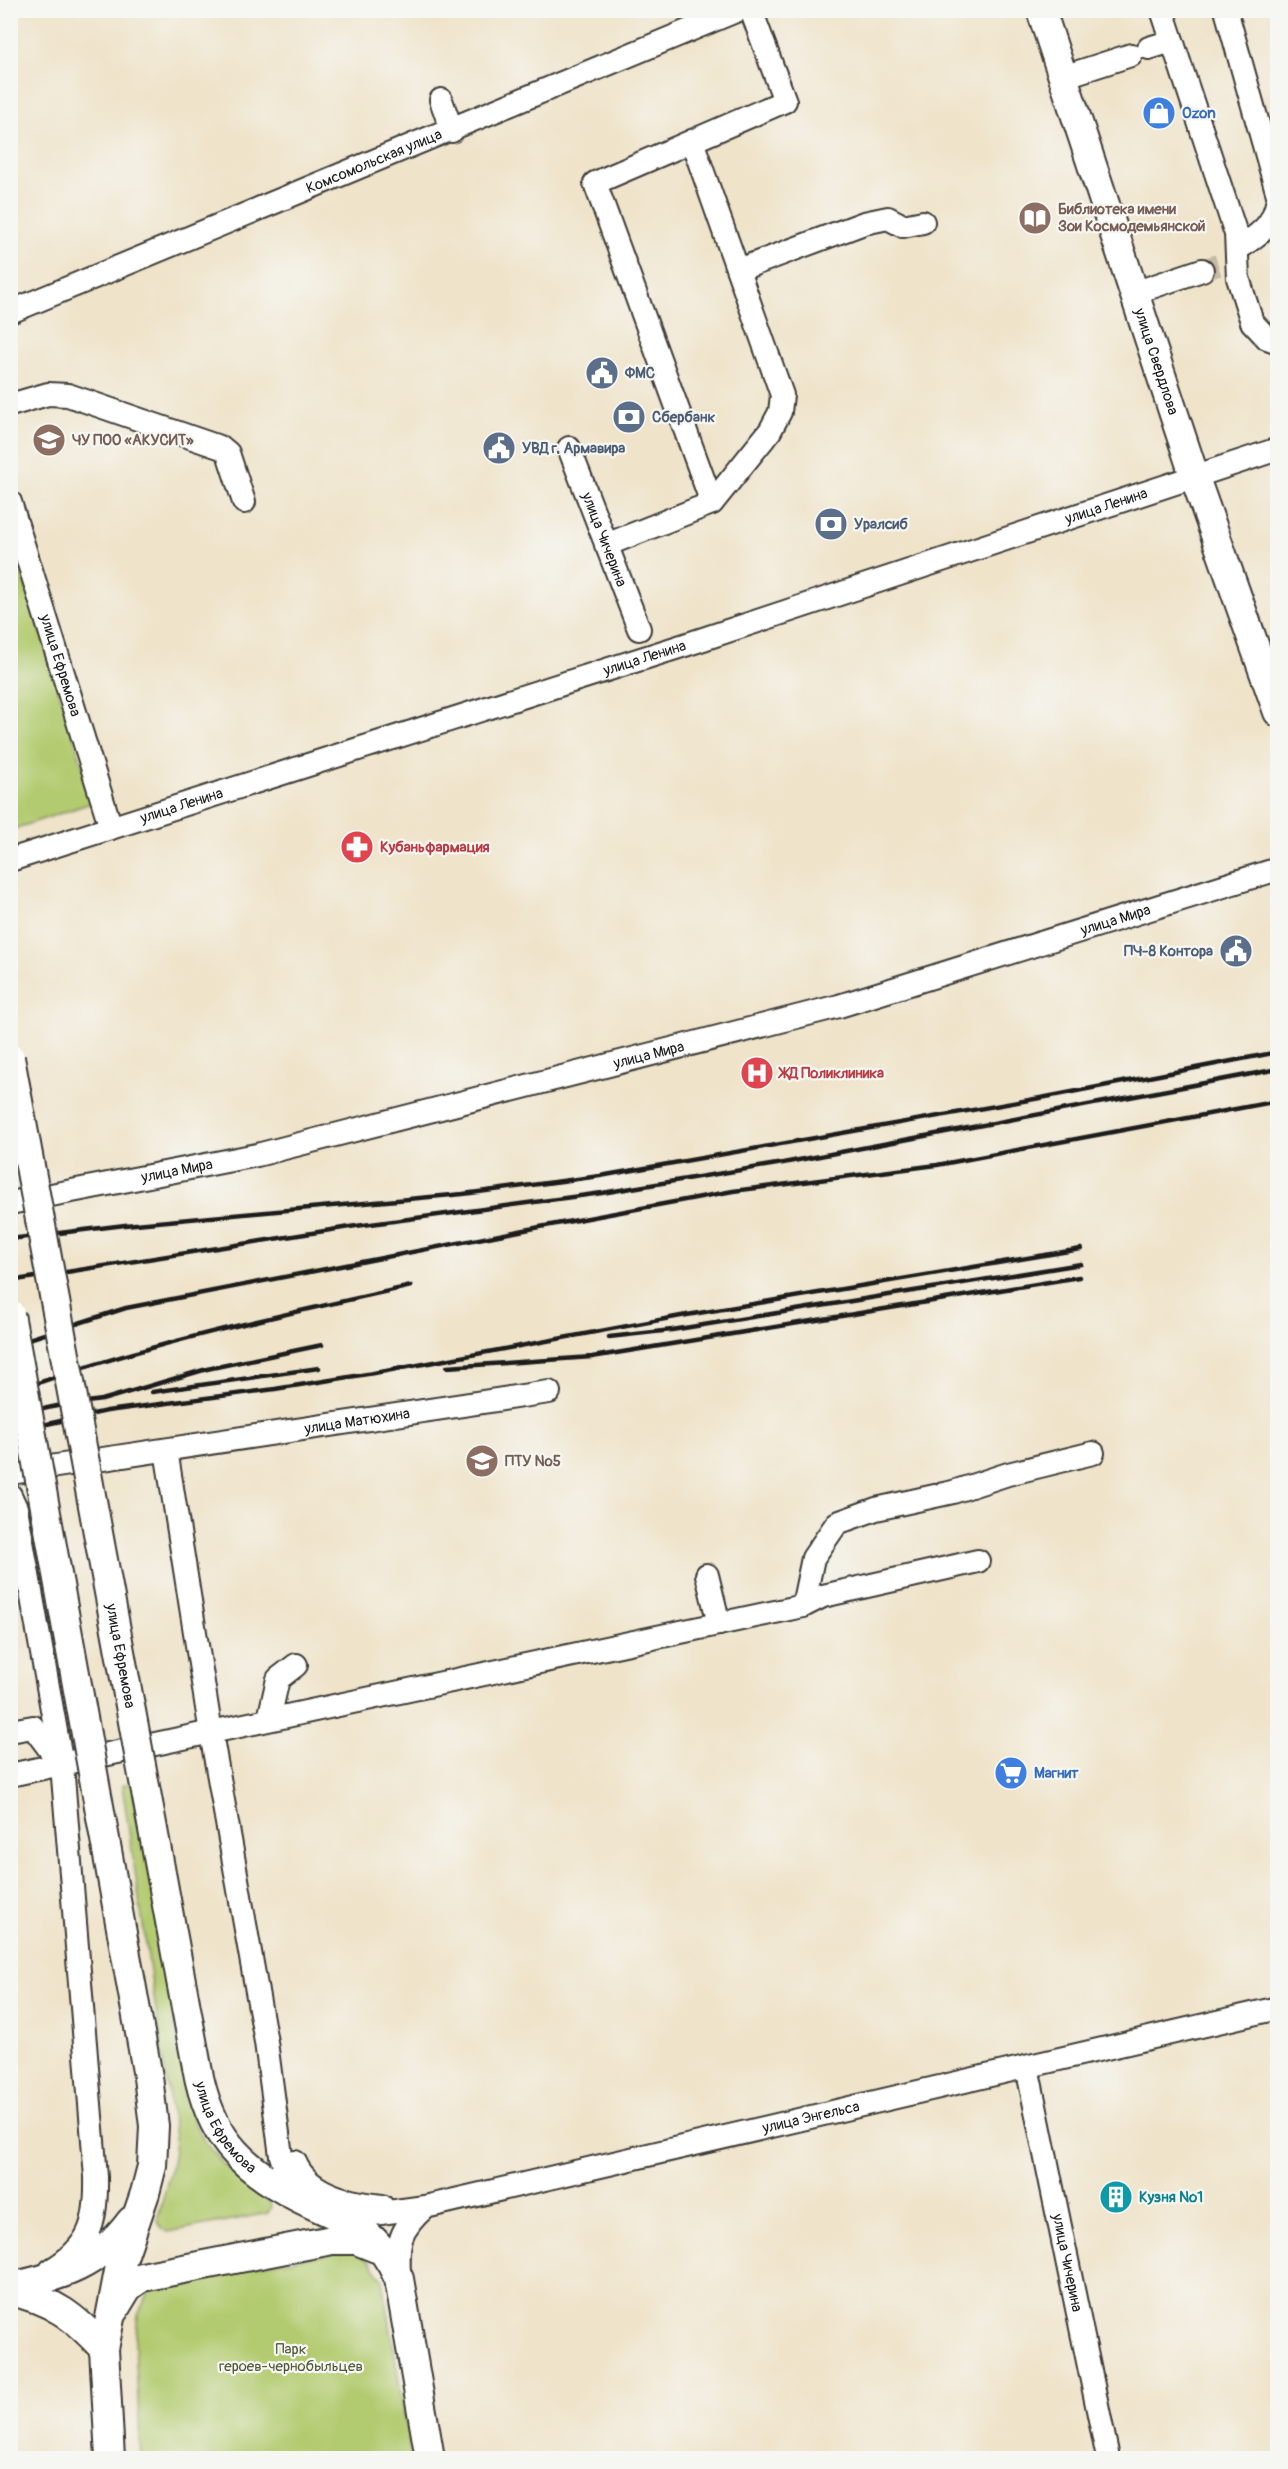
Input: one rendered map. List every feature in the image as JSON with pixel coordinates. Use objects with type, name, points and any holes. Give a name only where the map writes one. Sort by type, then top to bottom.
[{"type":"main road","name":"улица Свердлова","points":[[1041,10],[1195,478],[1278,712]]},
{"type":"main road","name":"улица Ефремова","points":[[10,1058],[202,2094],[212,2121],[236,2154],[267,2180],[344,2218],[371,2236],[386,2254],[399,2279],[430,2458]]},
{"type":"main road","points":[[10,1314],[148,2077],[154,2126],[150,2175],[120,2266],[105,2345],[110,2458]]},
{"type":"main road","points":[[10,2288],[49,2279],[85,2265],[111,2245],[139,2210]]},
{"type":"main road","points":[[105,2345],[116,2304],[128,2287],[142,2277],[332,2240],[356,2240],[386,2254]]},
{"type":"main road","points":[[10,2288],[50,2303],[66,2312],[105,2345]]},
{"type":"street","name":"Комсомольская улица","points":[[10,312],[452,131],[738,10]]},
{"type":"street","points":[[711,503],[595,183],[785,101],[751,10]]},
{"type":"street","points":[[1162,10],[1236,234],[1224,260]]},
{"type":"street","points":[[1134,293],[1224,260],[1266,229],[1276,209],[1278,197],[1226,10]]},
{"type":"street","points":[[1063,77],[1172,41]]},
{"type":"street","points":[[441,100],[452,131]]},
{"type":"street","points":[[606,545],[711,503],[770,431],[780,412],[782,395],[692,141]]},
{"type":"street","points":[[738,270],[864,223],[888,218],[903,226],[922,222]]},
{"type":"street","points":[[1224,260],[1240,287],[1252,322],[1267,338],[1278,342]]},
{"type":"street","points":[[10,405],[48,394],[68,395],[222,448],[228,453],[244,502]]},
{"type":"street","name":"улица Чичерина","points":[[569,448],[639,629]]},
{"type":"street","name":"улица Ленина","points":[[10,860],[688,644],[1278,449]]},
{"type":"street","name":"улица Ефремова","points":[[10,502],[111,828]]},
{"type":"street","name":"улица Мира","points":[[10,1203],[257,1155],[839,1006],[1278,869]]},
{"type":"street","name":"улица Матюхина","points":[[10,1473],[549,1392]]},
{"type":"street","name":"улица Ефремова","points":[[166,1450],[211,1733],[271,2079],[283,2165],[297,2189],[312,2204]]},
{"type":"street","points":[[803,1606],[813,1558],[837,1523],[876,1509],[953,1492],[1008,1474],[1093,1453]]},
{"type":"street","points":[[10,1495],[16,1508],[62,1765],[95,2165],[96,2207],[89,2230],[72,2255],[47,2272],[10,2288]]},
{"type":"street","points":[[10,1775],[803,1606],[823,1596],[978,1561]]},
{"type":"street","points":[[707,1575],[719,1624]]},
{"type":"street","points":[[269,1719],[278,1679],[296,1665]]},
{"type":"street","points":[[10,1731],[33,1727],[62,1765]]},
{"type":"street","name":"улица Энгельса","points":[[344,2218],[426,2207],[1278,2008]]},
{"type":"street","name":"улица Чичерина","points":[[1027,2067],[1108,2458]]},
{"type":"street","points":[[271,2079],[291,2153],[297,2168],[309,2181],[326,2192],[350,2201],[373,2205],[426,2207]]},
{"type":"street","points":[[399,2279],[401,2237],[406,2226],[426,2207]]},
{"type":"green space","points":[[10,535],[94,802],[11,830],[10,830]]},
{"type":"green space","points":[[136,1782],[180,2055],[194,2123],[223,2164],[271,2206],[268,2213],[168,2232],[162,2229],[157,2221],[171,2169],[175,2137],[122,1785]]},
{"type":"green space","name":"Парк героев-чернобыльцев","points":[[354,2250],[370,2261],[383,2280],[411,2458],[141,2458],[135,2345],[138,2314],[149,2292],[165,2279]]},
{"type":"tunnel","points":[[1202,270],[1218,265]]},
{"type":"railway","points":[[10,1239],[125,1225],[463,1194],[600,1176],[1046,1097],[1278,1052]]},
{"type":"railway","points":[[10,1281],[356,1226],[602,1193],[783,1163],[1278,1069]]},
{"type":"railway","points":[[10,1345],[126,1308],[540,1227],[733,1191],[937,1165],[1278,1101]]},
{"type":"railway","points":[[10,1432],[107,1411],[275,1389],[386,1371],[681,1316],[1081,1249]]},
{"type":"railway","points":[[609,1337],[672,1330],[1081,1264]]},
{"type":"railway","points":[[447,1367],[592,1357],[1079,1277]]},
{"type":"railway","points":[[10,1393],[158,1346],[259,1320],[411,1286]]},
{"type":"railway","points":[[10,1416],[102,1400],[207,1369],[322,1345]]},
{"type":"railway","points":[[152,1392],[319,1368]]},
{"type":"place","name":"Ozon","points":[[1159,113]]},
{"type":"place","name":"Библиотека имени Зои Космодемьянской","points":[[1035,218]]},
{"type":"place","name":"ФМС","points":[[602,373]]},
{"type":"place","name":"Сбербанк","points":[[629,417]]},
{"type":"place","name":"ЧУ ПОО «АКУСИТ»","points":[[49,440]]},
{"type":"place","name":"УВД г. Армавира","points":[[499,448]]},
{"type":"place","name":"Уралсиб","points":[[831,524]]},
{"type":"place","name":"Кубаньфармация","points":[[357,847]]},
{"type":"place","name":"ПЧ-8 Контора","points":[[1236,951]]},
{"type":"place","name":"ЖД Поликлиника","points":[[757,1073]]},
{"type":"place","name":"ПТУ №5","points":[[482,1461]]},
{"type":"place","name":"Магнит","points":[[1011,1773]]},
{"type":"place","name":"Кузня №1","points":[[1116,2197]]}]
